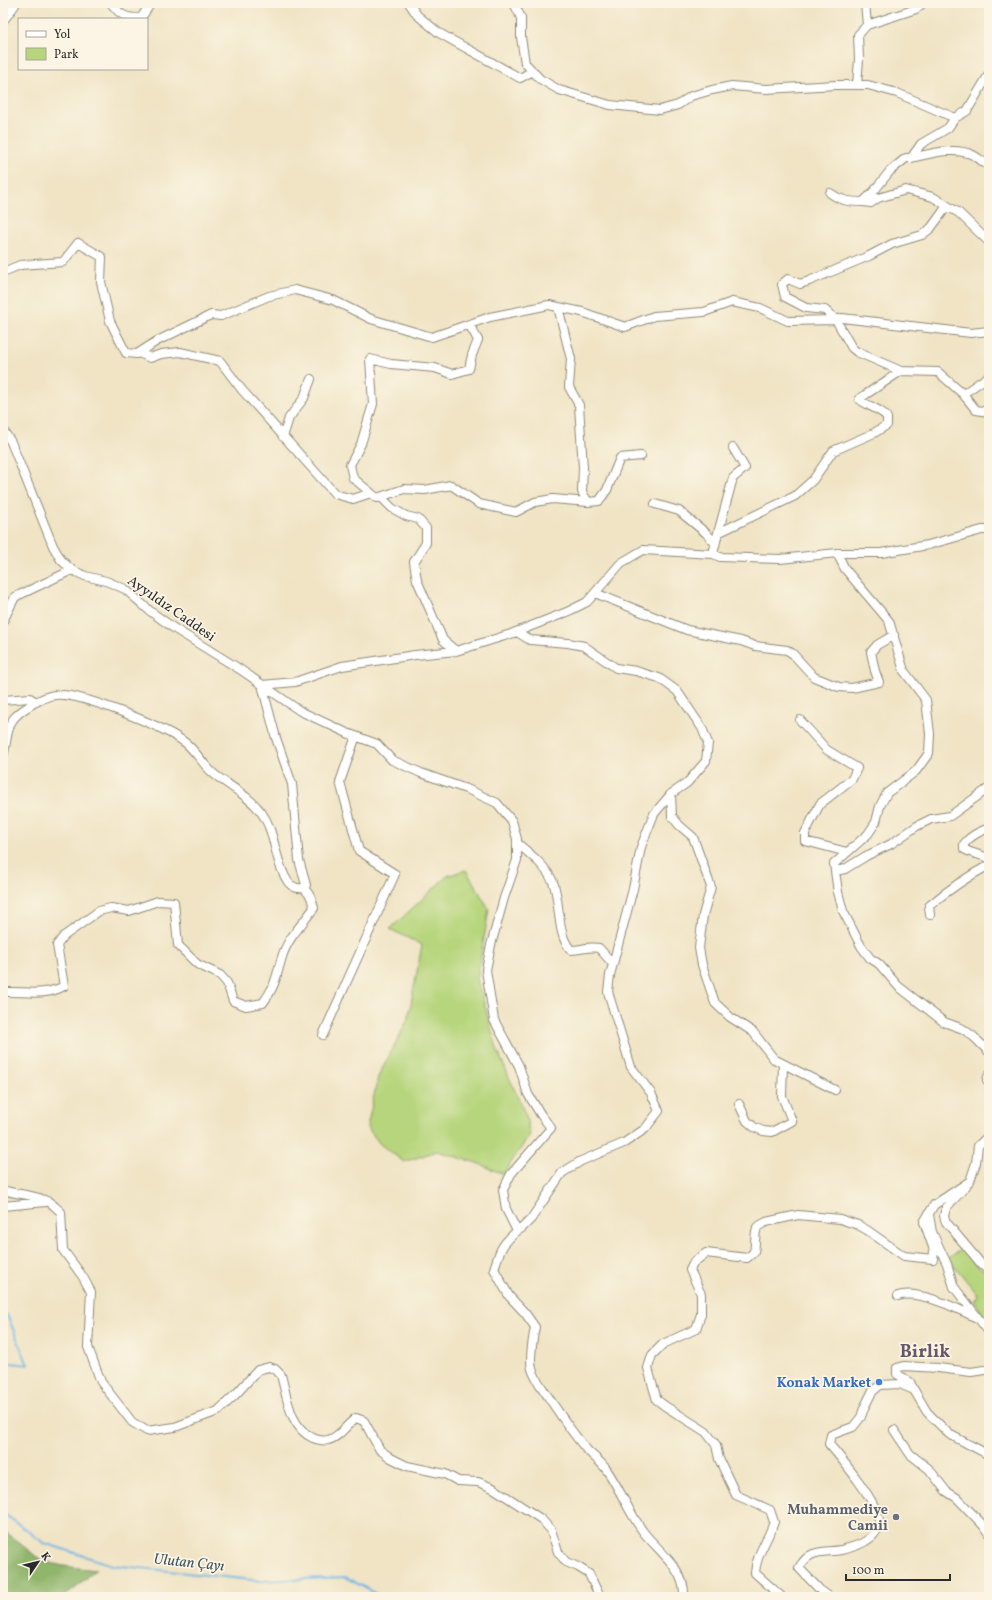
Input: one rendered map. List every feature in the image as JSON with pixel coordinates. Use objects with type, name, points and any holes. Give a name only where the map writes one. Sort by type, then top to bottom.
[{"type":"street","points":[[3,21],[15,3]]},
{"type":"street","points":[[111,3],[117,11],[128,18],[141,18],[150,3]]},
{"type":"street","points":[[409,3],[417,15],[439,33],[520,78],[533,71]]},
{"type":"street","points":[[514,3],[521,18],[521,37],[524,63],[540,79],[559,90],[610,105],[660,110],[678,105],[691,96],[732,86],[766,89],[836,85],[868,85],[897,92],[955,118]]},
{"type":"street","points":[[865,3],[866,25]]},
{"type":"street","points":[[856,85],[859,59],[858,35],[866,25],[916,9],[923,3]]},
{"type":"street","points":[[911,158],[921,144],[948,128],[955,118],[967,111],[989,74]]},
{"type":"street","points":[[863,202],[874,192],[890,171],[906,158],[940,152],[961,152],[973,155],[989,166]]},
{"type":"street","points":[[830,193],[837,198],[850,202],[871,203],[878,198],[906,190],[933,197],[959,213],[989,242]]},
{"type":"street","points":[[947,206],[931,228],[922,235],[892,244],[869,256],[809,281],[800,284],[788,279],[782,284],[785,297],[806,308],[825,310],[836,320],[852,348],[857,352],[901,371],[938,372],[963,394],[976,410],[989,412]]},
{"type":"street","points":[[3,272],[20,265],[63,262],[78,243],[102,257],[102,282],[110,321],[126,353],[137,354],[157,341],[211,315],[221,316],[269,296],[295,290],[333,300],[371,319],[432,337],[490,316],[549,305],[582,312],[625,327],[654,316],[704,312],[732,302],[760,308],[788,321],[836,320],[842,318],[971,333],[989,331]]},
{"type":"street","points":[[558,307],[571,359],[569,387],[579,405],[583,468],[582,492],[588,502]]},
{"type":"street","points":[[469,324],[478,340],[472,355],[469,369],[452,374],[435,368],[391,364],[370,359],[373,404],[361,444],[350,465],[353,478],[377,498],[404,489],[425,490],[452,485],[479,504],[516,512],[535,502],[553,499],[588,502],[599,501],[607,490],[620,458],[641,456]]},
{"type":"street","points":[[139,353],[150,358],[160,354],[180,352],[220,361],[242,390],[335,494],[353,499],[371,493]]},
{"type":"street","points":[[718,533],[795,496],[813,480],[833,451],[874,433],[887,425],[887,418],[884,414],[859,399],[901,371]]},
{"type":"street","points":[[963,394],[989,376]]},
{"type":"street","points":[[283,437],[290,418],[304,398],[311,379]]},
{"type":"street","name":"Ayyıldız Caddesi","points":[[3,430],[11,442],[53,546],[61,560],[72,570],[125,589],[150,612],[241,670],[300,711],[377,744],[392,760],[421,773],[498,802],[512,821],[517,843],[517,860],[504,898],[491,945],[486,970],[494,1020],[519,1066],[528,1094],[551,1128],[512,1174],[503,1190],[506,1209],[516,1231]]},
{"type":"street","points":[[712,554],[733,478],[745,468],[733,448]]},
{"type":"street","points":[[381,497],[392,508],[406,516],[418,519],[426,528],[426,543],[414,562],[416,580],[444,640],[456,651]]},
{"type":"street","points":[[655,504],[679,511],[706,533],[715,543]]},
{"type":"street","points":[[304,888],[306,884],[299,860],[292,784],[276,738],[262,685],[295,682],[342,666],[415,655],[456,651],[518,632],[588,602],[621,563],[643,550],[712,554],[720,556],[780,558],[837,553],[881,553],[928,546],[982,530],[989,530]]},
{"type":"street","points":[[837,553],[846,569],[889,621],[904,671],[926,700],[930,734],[929,753],[916,771],[887,793],[880,806],[876,822],[868,834],[834,864],[838,892],[843,911],[861,946],[870,958],[879,964],[898,986],[944,1022],[963,1029],[974,1037],[989,1052]]},
{"type":"street","points":[[3,621],[15,597],[72,570]]},
{"type":"street","points":[[595,593],[687,630],[741,641],[755,646],[787,650],[793,654],[814,676],[839,687],[852,688],[879,682],[871,652],[877,645],[894,635]]},
{"type":"street","points":[[518,632],[530,640],[568,643],[584,646],[616,668],[636,671],[659,678],[677,691],[702,728],[708,743],[706,761],[687,782],[671,794],[654,814],[641,847],[633,889],[610,975],[608,992],[631,1067],[651,1093],[659,1111],[645,1129],[624,1143],[581,1161],[562,1173],[522,1228],[516,1231],[505,1241],[500,1249],[494,1269],[509,1296],[525,1313],[535,1327],[532,1348],[532,1369],[541,1386],[575,1436],[605,1467],[618,1486],[625,1503],[640,1528],[657,1549],[669,1559],[679,1575],[684,1597]]},
{"type":"street","points":[[3,756],[9,729],[15,716],[45,696],[75,696],[155,726],[184,741],[213,773],[251,801],[260,810],[267,820],[279,860],[289,882],[294,886],[304,888],[311,897],[314,908],[292,938],[283,954],[272,991],[263,1003],[246,1006],[232,1002],[227,984],[220,975],[197,964],[178,945],[174,902],[158,901],[129,911],[111,908],[99,911],[64,936],[57,944],[64,986],[54,992],[36,994],[3,992]]},
{"type":"street","points":[[3,700],[30,698],[36,702]]},
{"type":"street","points":[[800,720],[827,750],[857,768],[852,779],[820,804],[805,833],[805,841],[846,852]]},
{"type":"street","points":[[323,1035],[394,874],[359,851],[340,782],[356,736]]},
{"type":"street","points":[[836,871],[845,869],[866,856],[891,844],[917,826],[931,819],[950,816],[989,788]]},
{"type":"street","points":[[671,794],[672,816],[679,825],[693,837],[711,887],[703,916],[699,948],[702,965],[715,1002],[730,1017],[753,1032],[774,1059],[835,1090]]},
{"type":"street","points":[[989,828],[978,832],[969,838],[964,844],[964,848],[970,852],[989,858]]},
{"type":"street","points":[[517,843],[538,861],[552,880],[557,895],[561,925],[567,946],[571,950],[579,950],[589,946],[599,948],[613,964]]},
{"type":"street","points":[[930,915],[929,906],[938,898],[962,879],[989,865]]},
{"type":"street","points":[[739,1104],[747,1121],[754,1127],[763,1131],[772,1132],[792,1121],[782,1096],[783,1064]]},
{"type":"street","points":[[989,1074],[987,1080],[989,1082]]},
{"type":"street","points":[[989,1135],[978,1146],[976,1162],[970,1181],[946,1208],[944,1216],[946,1222],[983,1266],[989,1269]]},
{"type":"street","points":[[782,1597],[755,1573],[755,1563],[759,1552],[768,1538],[774,1522],[770,1510],[736,1495],[719,1459],[716,1445],[706,1432],[657,1400],[648,1368],[652,1355],[663,1344],[696,1329],[701,1314],[701,1294],[690,1270],[694,1262],[706,1254],[747,1258],[754,1252],[756,1245],[754,1237],[757,1227],[761,1224],[798,1214],[840,1219],[858,1225],[904,1256],[933,1259],[934,1250],[924,1222],[934,1205],[970,1181]]},
{"type":"street","points":[[3,1190],[31,1196],[49,1202],[61,1212],[63,1250],[83,1277],[91,1292],[88,1347],[101,1382],[132,1422],[147,1431],[175,1427],[218,1411],[258,1370],[269,1368],[275,1369],[281,1375],[297,1425],[306,1435],[316,1439],[328,1441],[340,1434],[348,1424],[356,1418],[364,1421],[380,1450],[391,1458],[407,1466],[445,1474],[458,1481],[478,1482],[493,1488],[541,1519],[551,1530],[558,1552],[566,1562],[589,1574],[600,1597]]},
{"type":"street","points":[[3,1206],[49,1202]]},
{"type":"street","points":[[928,1215],[932,1232],[947,1264],[954,1287],[989,1332]]},
{"type":"street","points":[[898,1296],[903,1294],[916,1295],[946,1304],[978,1318]]},
{"type":"street","points":[[984,1370],[971,1372],[904,1366],[897,1368],[897,1374],[910,1382],[927,1412],[949,1434],[989,1455]]},
{"type":"street","points":[[830,1597],[820,1590],[799,1568],[804,1559],[821,1551],[839,1550],[858,1546],[875,1532],[879,1523],[877,1511],[842,1459],[829,1444],[831,1435],[853,1427],[861,1417],[872,1392],[880,1386],[900,1384],[914,1390]]},
{"type":"street","points":[[894,1430],[910,1454],[929,1469],[946,1491],[957,1498],[984,1525],[989,1534]]},
{"type":"green space","points":[[466,870],[489,909],[477,979],[498,1052],[526,1116],[530,1135],[503,1174],[477,1163],[437,1151],[404,1162],[380,1144],[367,1127],[378,1077],[408,1019],[422,945],[390,929],[447,876]]},
{"type":"green space","points":[[964,1248],[975,1265],[986,1271],[989,1275],[989,1324],[974,1301],[978,1295],[948,1258]]},
{"type":"green space","points":[[3,1530],[42,1561],[63,1566],[96,1570],[65,1596],[66,1597],[3,1597]]},
{"type":"waterway","name":"Ulutan Çayı","points":[[3,1312],[7,1315],[28,1365],[3,1362]]},
{"type":"waterway","name":"Ulutan Çayı","points":[[3,1513],[44,1543],[112,1565],[261,1581],[345,1577],[382,1597]]},
{"type":"place","name":"Konak Market","points":[[879,1382]]},
{"type":"place","name":"Muhammediye Camii","points":[[896,1517]]},
{"type":"district","name":"Birlik","points":[[925,1351]]}]
